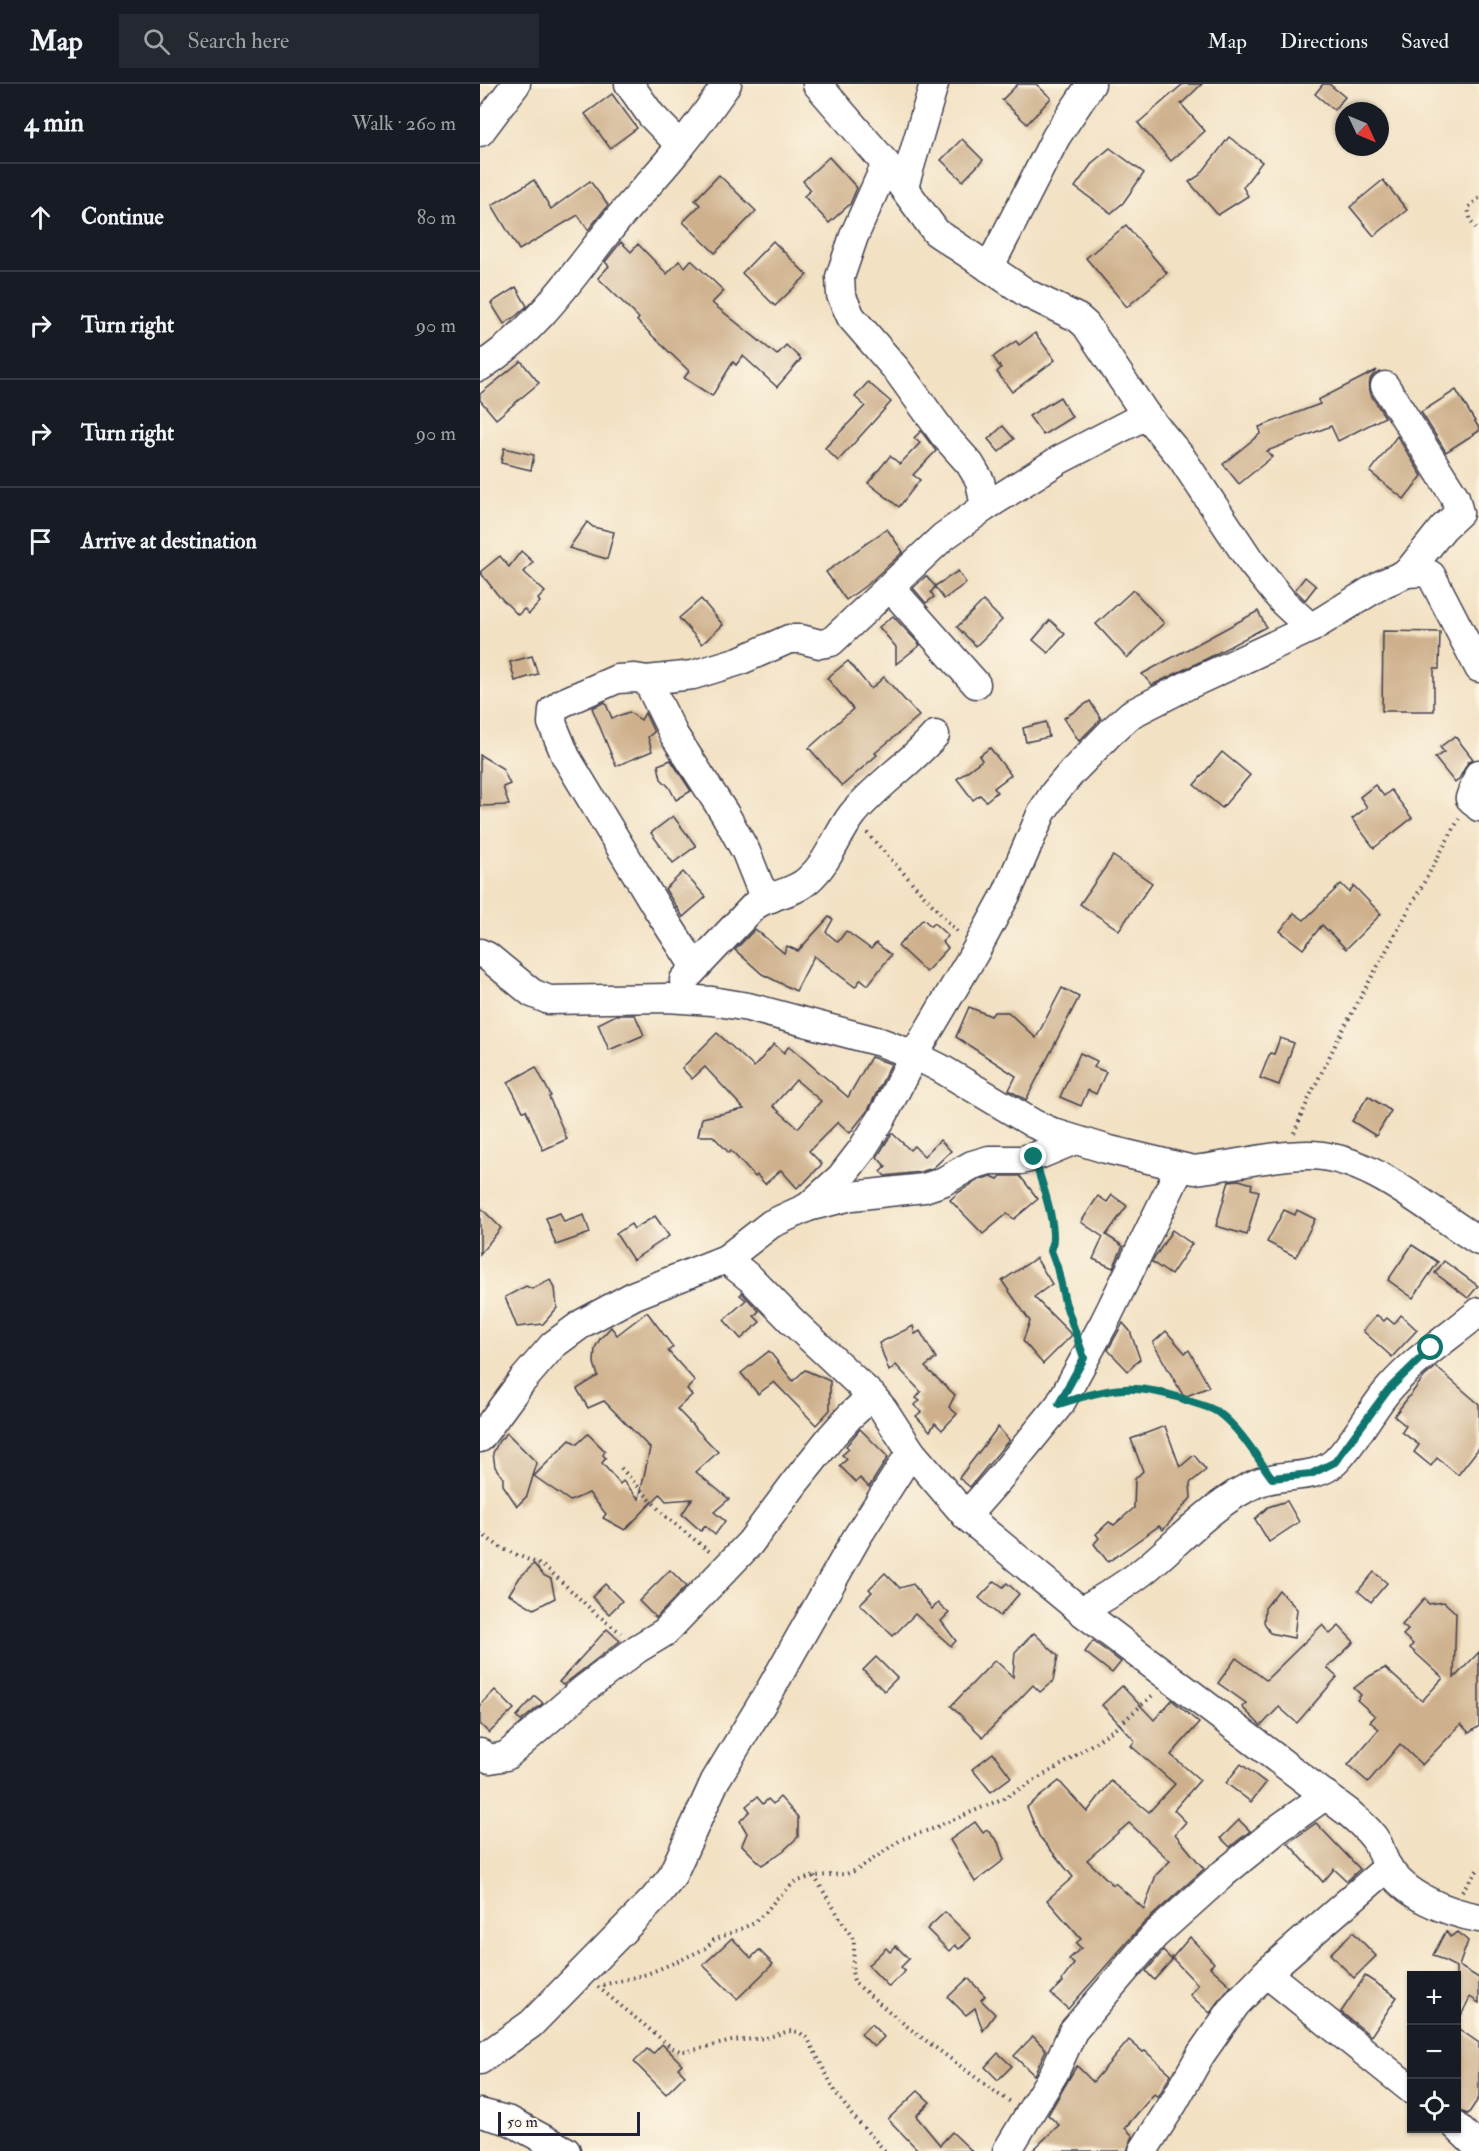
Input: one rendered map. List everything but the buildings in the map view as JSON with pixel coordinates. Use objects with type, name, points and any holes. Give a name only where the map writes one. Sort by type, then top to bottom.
[{"type":"street","points":[[480,132],[516,84]]},
{"type":"street","points":[[629,84],[651,115],[681,146]]},
{"type":"street","points":[[481,365],[527,331],[548,308],[632,202],[681,146],[727,84]]},
{"type":"street","points":[[817,84],[886,164],[936,232],[1039,300],[1082,321],[1103,348],[1146,415],[1181,457],[1258,570],[1284,603],[1311,628]]},
{"type":"street","points":[[904,187],[934,84]]},
{"type":"street","points":[[989,268],[1056,137],[1090,84]]},
{"type":"street","points":[[886,164],[840,277],[841,296],[852,317],[897,370],[944,435],[970,464],[980,481],[985,507]]},
{"type":"street","points":[[1385,386],[1455,497],[1459,513],[1443,528],[1407,573]]},
{"type":"street","points":[[695,967],[566,757],[552,723],[552,713],[557,706],[600,685],[624,678],[647,680],[693,675],[713,670],[789,639],[801,639],[820,644],[831,642],[943,537],[1059,460],[1146,415]]},
{"type":"street","points":[[808,1207],[841,1177],[882,1118],[914,1054],[975,952],[1007,893],[1047,805],[1072,772],[1131,714],[1311,628],[1382,584],[1407,573],[1425,572],[1431,575],[1479,669]]},
{"type":"street","points":[[890,587],[976,684]]},
{"type":"street","points":[[647,680],[674,735],[741,843],[760,887],[771,898]]},
{"type":"street","points":[[667,998],[754,906],[793,890],[815,874],[831,853],[852,816],[935,735]]},
{"type":"street","points":[[480,953],[532,993],[549,1000],[667,998],[712,1001],[748,1007],[880,1042],[914,1054],[1034,1124],[1075,1140],[1180,1167],[1194,1170],[1284,1156],[1327,1156],[1364,1170],[1416,1197],[1479,1241]]},
{"type":"street","points":[[480,1438],[522,1381],[553,1345],[576,1328],[635,1295],[726,1260],[743,1244],[771,1224],[808,1207],[852,1196],[924,1188],[942,1182],[972,1165],[989,1160],[1021,1160],[1034,1157],[1075,1140]]},
{"type":"street","points":[[966,1516],[1059,1404],[1104,1323],[1180,1167]]},
{"type":"street","points":[[726,1260],[751,1279],[872,1396],[912,1452],[966,1516],[1081,1611],[1326,1795],[1368,1830],[1388,1867],[1405,1885],[1448,1911],[1479,1918]]},
{"type":"street","points":[[1081,1611],[1124,1586],[1145,1570],[1221,1504],[1272,1478],[1311,1474],[1335,1462],[1388,1390],[1431,1348],[1479,1312]]},
{"type":"street","points":[[480,1753],[490,1759],[506,1756],[555,1712],[637,1649],[665,1632],[750,1544],[832,1436],[872,1396]]},
{"type":"street","points":[[480,2060],[531,2024],[653,1900],[671,1878],[715,1781],[796,1646],[857,1537],[912,1452]]},
{"type":"street","points":[[1007,2151],[1054,2073],[1077,2026],[1155,1935],[1242,1858],[1326,1795]]},
{"type":"street","points":[[1143,2151],[1201,2054],[1236,2004],[1266,1973],[1388,1867]]},
{"type":"street","points":[[1266,1973],[1407,2087]]},
{"type":"street","points":[[480,2113],[510,2121],[566,2151]]},
{"type":"street","points":[[1461,2131],[1479,2148]]},
{"type":"path","points":[[1479,198],[1468,208],[1472,222],[1479,232]]},
{"type":"path","points":[[1284,1156],[1342,1031],[1476,793]]},
{"type":"path","points":[[852,816],[975,952]]},
{"type":"path","points":[[1034,1157],[1050,1219],[1054,1242],[1051,1251],[1084,1358]]},
{"type":"path","points":[[1059,1404],[1100,1391],[1132,1388],[1173,1396],[1213,1409],[1233,1426],[1272,1478]]},
{"type":"path","points":[[621,1468],[665,1516],[729,1567]]},
{"type":"path","points":[[480,1533],[503,1549],[550,1571],[637,1649]]},
{"type":"path","points":[[885,2151],[852,2115],[836,2093],[808,2039],[799,2032],[789,2031],[765,2038],[732,2041],[680,2051],[670,2047],[597,1986],[622,1982],[647,1974],[706,1948],[714,1940],[752,1924],[795,1882],[814,1876],[846,1874],[857,1870],[902,1839],[932,1829],[1004,1798],[1063,1764],[1116,1728],[1172,1679]]},
{"type":"path","points":[[814,1876],[853,1939],[855,1947],[851,1972],[855,1983],[909,2028],[998,2094],[1030,2112]]},
{"type":"route","points":[[1034,1157],[1050,1219],[1054,1242],[1051,1251],[1084,1358],[1059,1404],[1100,1391],[1132,1388],[1173,1396],[1213,1409],[1220,1414],[1233,1426],[1272,1478],[1311,1474],[1335,1462],[1388,1390],[1431,1348]]}]
